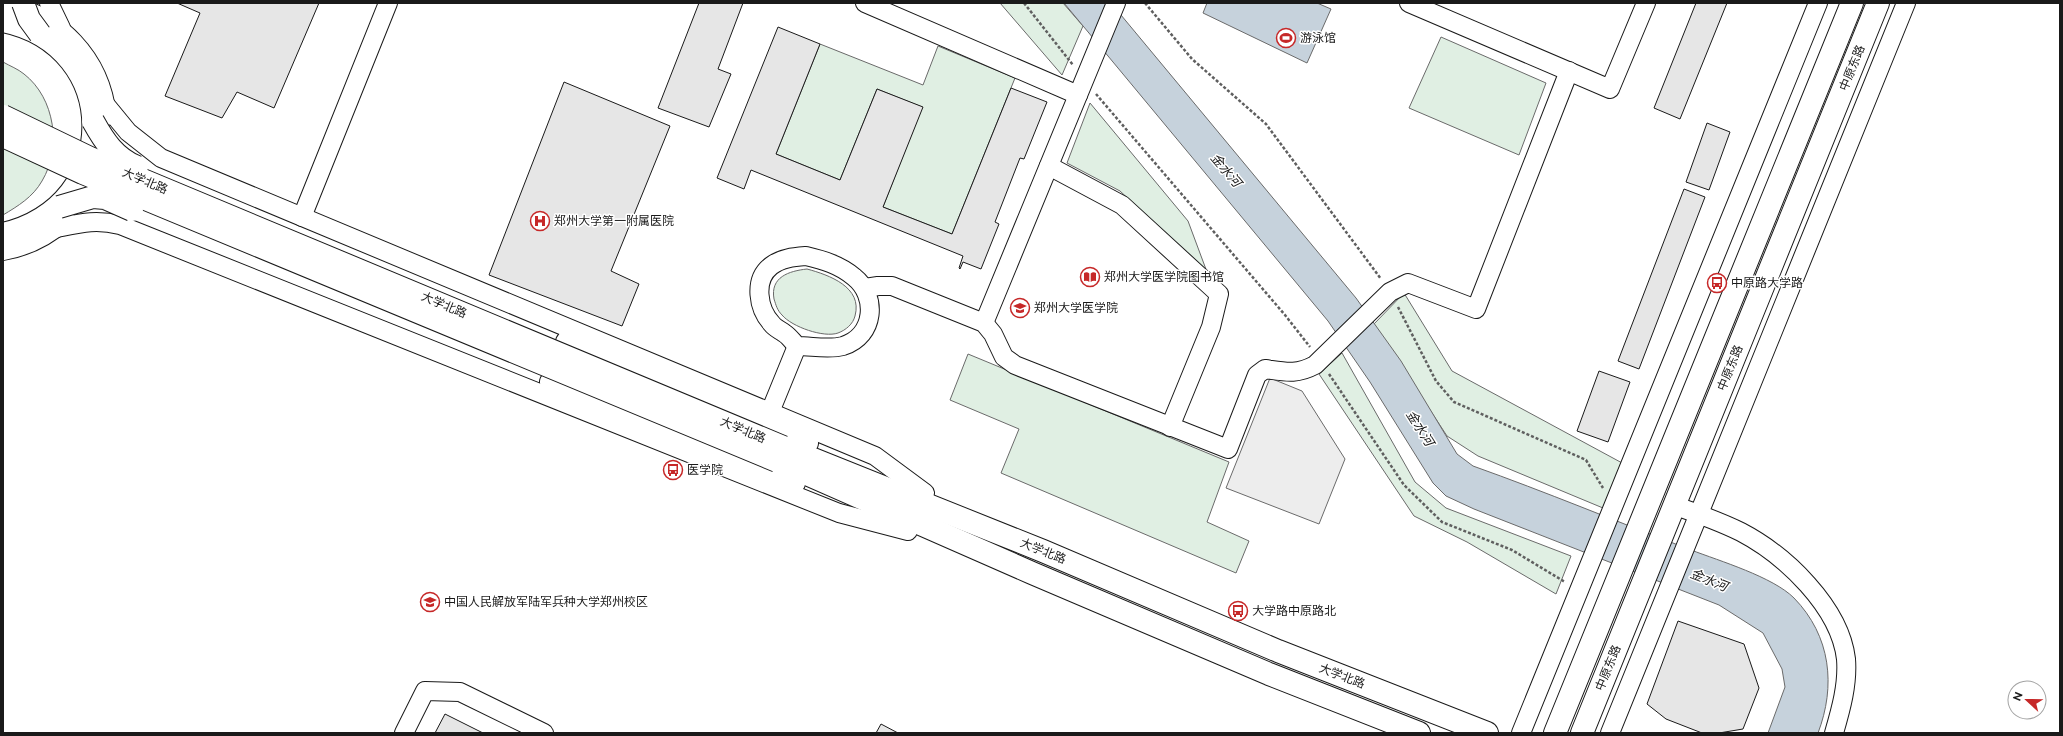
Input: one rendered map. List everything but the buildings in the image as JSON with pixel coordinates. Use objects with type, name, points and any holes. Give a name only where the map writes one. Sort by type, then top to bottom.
[{"type":"main road","points":[[23,3],[29,18],[40,34]]},
{"type":"main road","name":"中原东路","points":[[1555,733],[1852,3]]},
{"type":"main road","name":"中原东路","points":[[1582,733],[1671,510],[1878,3]]},
{"type":"main road","points":[[3,21],[27,28],[40,34],[63,52],[80,75],[91,104],[99,113],[102,138],[117,156],[133,165],[568,342],[925,493],[1043,551]]},
{"type":"main road","points":[[3,234],[33,225],[59,207],[70,195],[83,173],[91,152],[99,113]]},
{"type":"main road","name":"大学北路","points":[[3,116],[90,158],[780,454],[1032,573],[1269,674],[1419,733]]},
{"type":"main road","name":"大学北路","points":[[3,136],[83,173],[780,454],[1043,551],[1278,651],[1487,733]]},
{"type":"main road","points":[[59,207],[93,198],[106,198],[908,531],[1032,573]]},
{"type":"street","points":[[3,3],[33,12],[63,31],[86,56],[99,82],[99,113],[107,139],[99,173],[82,203],[57,228],[27,245],[3,251]]},
{"type":"street","points":[[49,3],[63,31]]},
{"type":"street","points":[[302,217],[388,3]]},
{"type":"street","points":[[865,3],[1081,87]]},
{"type":"street","points":[[984,323],[1116,3]]},
{"type":"street","points":[[1409,3],[1610,89],[1646,3]]},
{"type":"street","points":[[1521,733],[1818,3]]},
{"type":"street","points":[[1610,733],[1906,3]]},
{"type":"street","points":[[865,288],[892,286],[984,323],[992,334],[1004,357],[1015,365],[1228,449],[1257,375],[1265,369],[1290,373],[1302,372],[1320,361],[1390,292],[1408,283],[1476,309],[1569,71]]},
{"type":"street","points":[[99,113],[128,132],[161,158],[876,456],[925,493]]},
{"type":"street","points":[[1049,166],[1122,205],[1219,294],[1211,327],[1170,427]]},
{"type":"street","points":[[57,228],[88,221],[105,221],[120,224],[839,513],[908,531]]},
{"type":"street","points":[[806,256],[840,267],[856,278],[865,288],[870,303],[870,315],[866,329],[857,338],[843,346],[827,348],[797,346],[786,334],[772,325],[763,312],[759,291],[762,278],[770,266],[781,260],[806,256]]},
{"type":"street","points":[[770,412],[797,346]]},
{"type":"street","points":[[1671,510],[1696,522],[1742,533],[1767,548],[1793,570],[1816,594],[1831,616],[1841,639],[1846,659],[1843,700],[1834,733]]},
{"type":"street","points":[[404,733],[426,691],[460,692],[544,733]]},
{"type":"path","points":[[1024,3],[1046,29],[1081,87],[1285,315],[1320,361],[1404,485],[1442,522],[1512,550],[1579,591]]},
{"type":"path","points":[[1145,3],[1192,59],[1266,124],[1390,292],[1436,381],[1454,402],[1586,460],[1614,503]]},
{"type":"green space","points":[[1000,3],[1063,3],[1083,26],[1062,75]]},
{"type":"green space","points":[[1441,37],[1546,83],[1519,155],[1409,108]]},
{"type":"green space","points":[[820,44],[923,85],[938,46],[1015,78],[952,234],[883,207],[922,107],[877,89],[840,180],[776,154]]},
{"type":"green space","points":[[3,62],[24,74],[43,96],[49,110],[53,139],[52,154],[42,181],[25,201],[3,215]]},
{"type":"green space","points":[[1090,103],[1188,221],[1207,272],[1120,191],[1067,163]]},
{"type":"green space","points":[[807,269],[834,279],[849,290],[854,297],[856,306],[855,316],[851,324],[844,330],[832,334],[817,333],[793,324],[779,311],[774,299],[775,285],[778,280],[782,276],[794,271]]},
{"type":"green space","points":[[1404,293],[1452,371],[1624,464],[1603,508],[1478,456],[1447,436],[1374,324]]},
{"type":"green space","points":[[1342,353],[1415,482],[1446,508],[1571,556],[1556,594],[1467,542],[1414,516],[1319,374]]},
{"type":"green space","points":[[968,354],[1229,462],[1207,522],[1249,541],[1236,573],[1001,473],[1019,429],[950,400]]},
{"type":"shaded area","points":[[1270,378],[1302,391],[1345,459],[1319,524],[1226,488]]},
{"type":"water","name":"金水河","points":[[1064,3],[1111,3],[1356,298],[1401,361],[1457,454],[1473,466],[1746,570],[1785,590],[1794,598],[1816,629],[1823,645],[1827,662],[1827,697],[1824,715],[1818,733],[1768,733],[1785,687],[1782,669],[1763,633],[1719,605],[1474,509],[1446,496],[1433,483],[1370,382],[1328,321]]},
{"type":"water","name":"游泳馆","points":[[1207,3],[1317,3],[1331,9],[1307,63],[1203,13]]},
{"type":"place","name":"游泳馆","points":[[1286,38]]},
{"type":"place","name":"郑州大学第一附属医院","points":[[540,221]]},
{"type":"place","name":"郑州大学医学院图书馆","points":[[1090,277]]},
{"type":"place","name":"中原路大学路","points":[[1717,283]]},
{"type":"place","name":"郑州大学医学院","points":[[1020,308]]},
{"type":"place","name":"医学院","points":[[673,470]]},
{"type":"place","name":"中国人民解放军陆军兵种大学郑州校区","points":[[430,602]]},
{"type":"place","name":"大学路中原路北","points":[[1238,611]]}]
